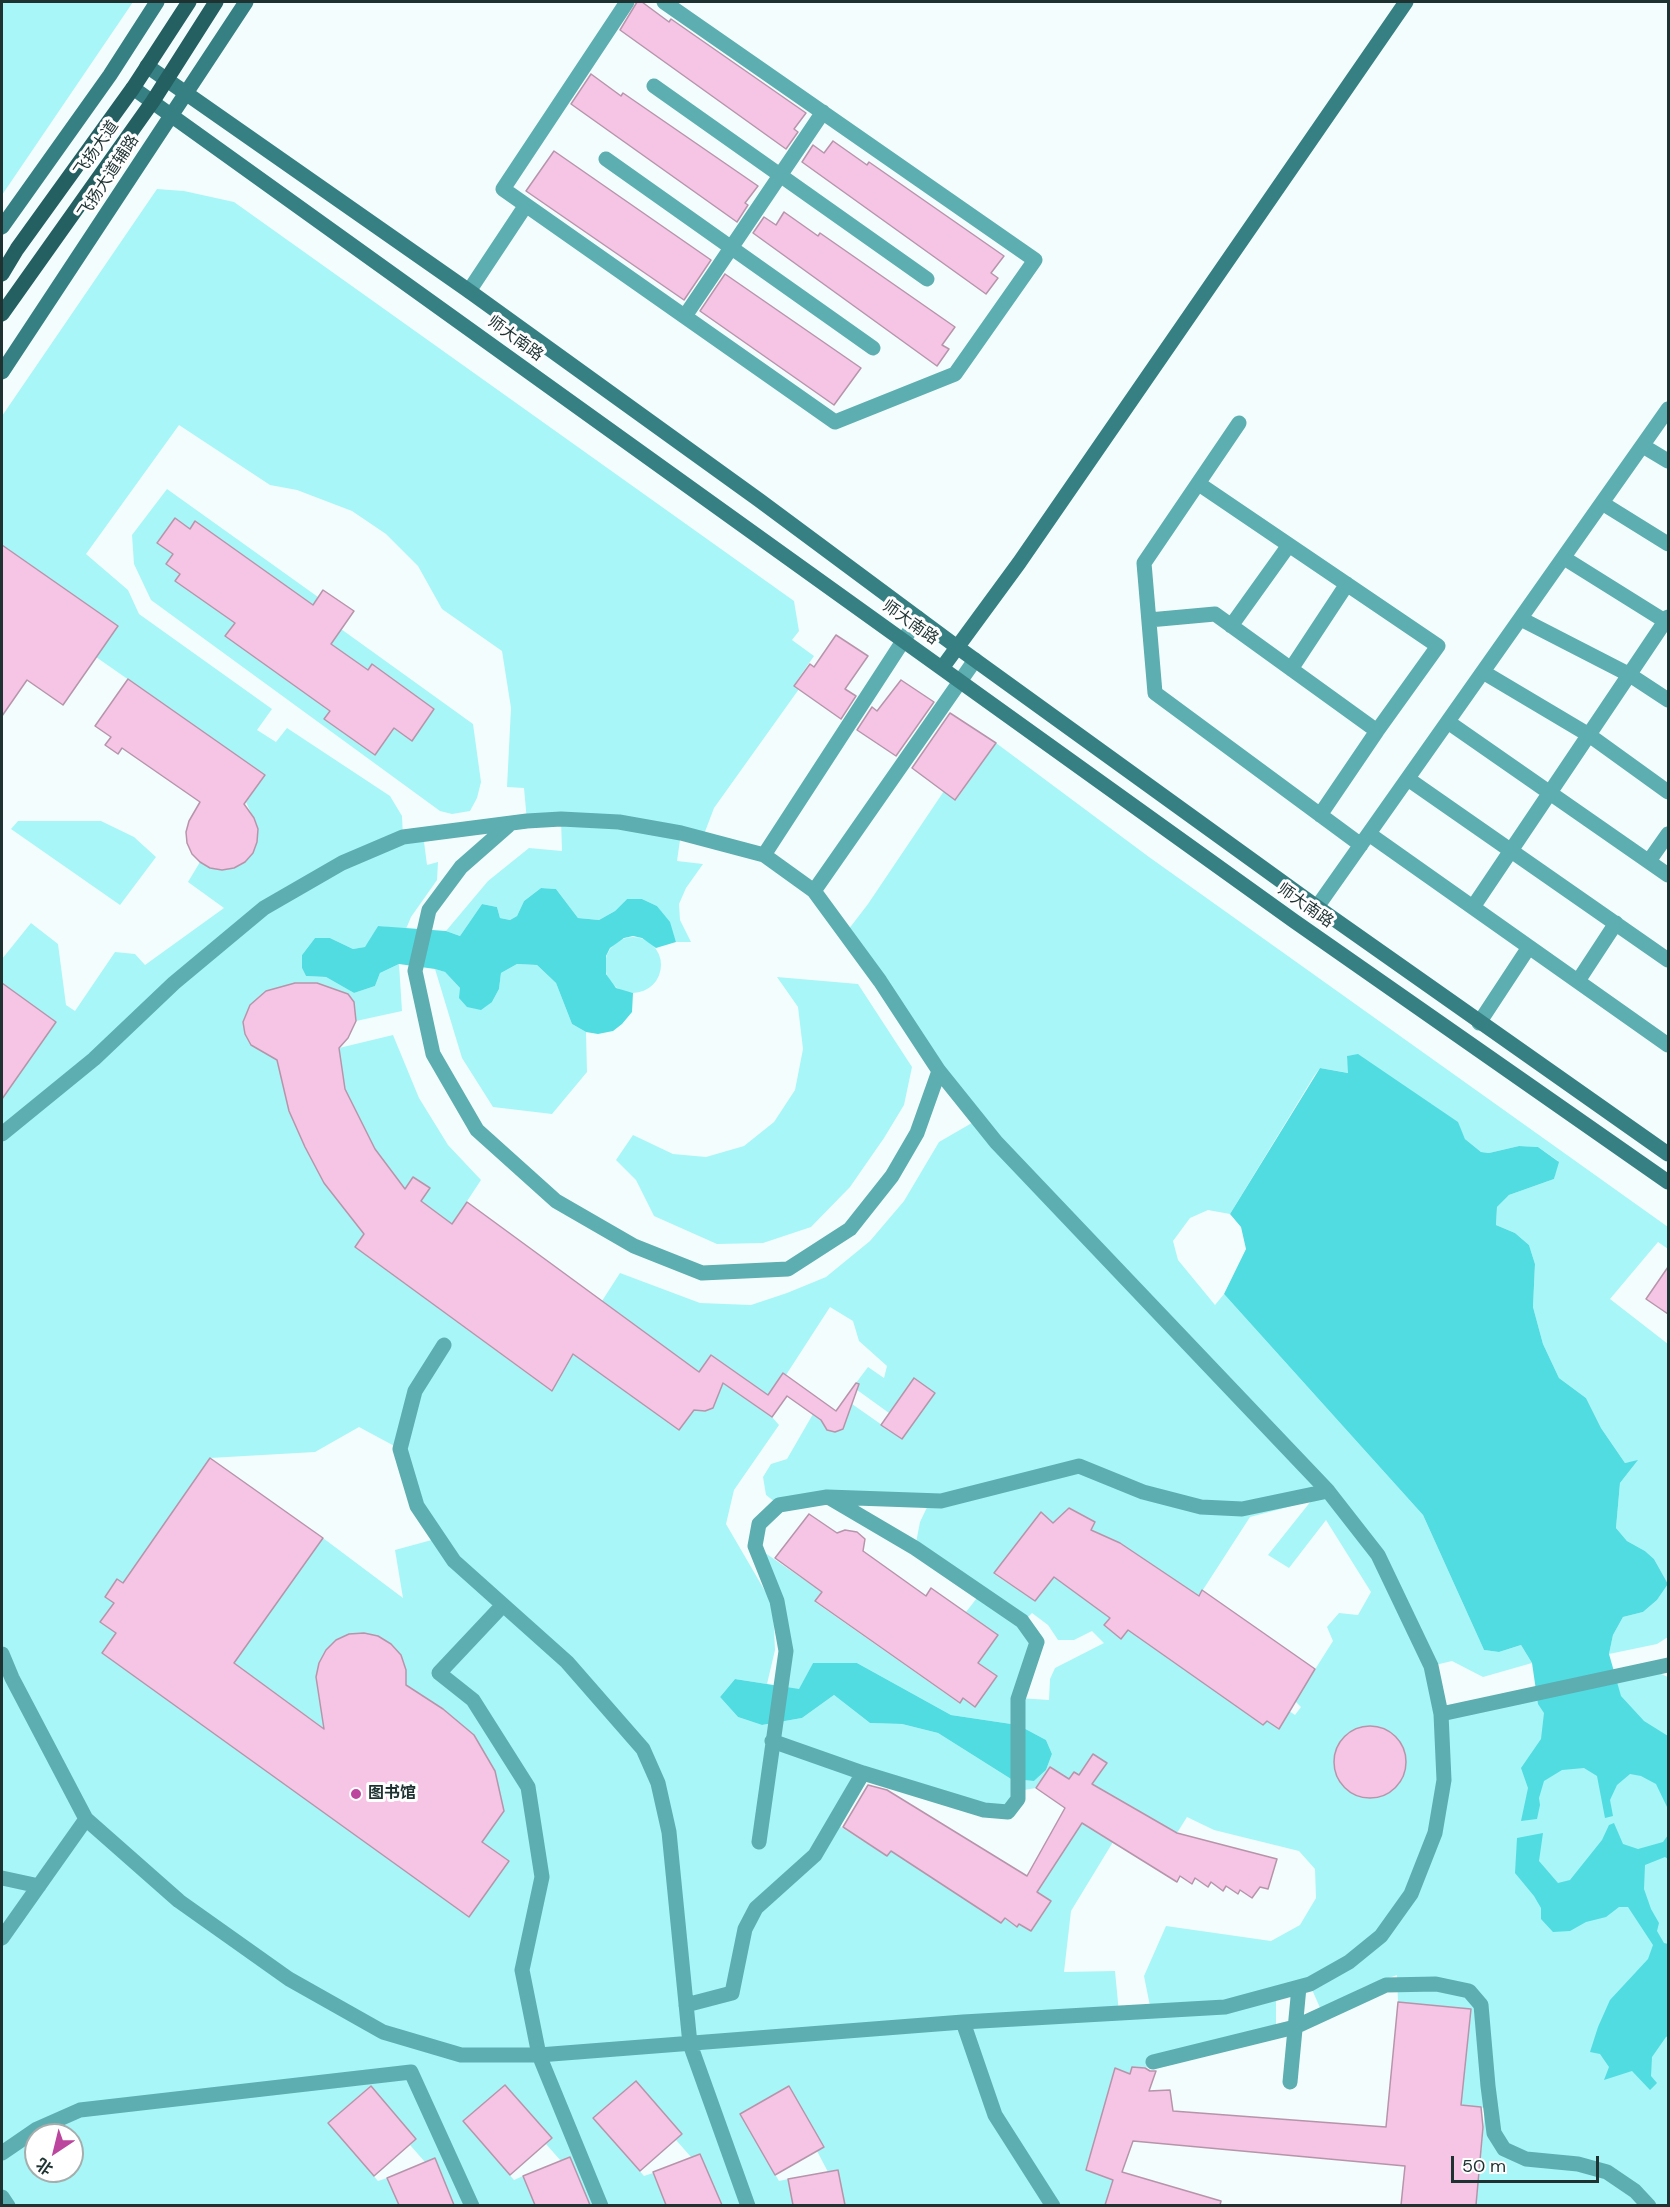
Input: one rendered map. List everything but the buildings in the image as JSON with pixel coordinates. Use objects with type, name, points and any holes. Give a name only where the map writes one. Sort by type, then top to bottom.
[{"type":"main road","points":[[2,227],[110,75],[157,2]]},
{"type":"main road","name":"飞扬大道","points":[[2,274],[17,249],[134,88],[189,2]]},
{"type":"main road","name":"飞扬大道","points":[[2,314],[153,101],[216,2]]},
{"type":"main road","name":"飞扬大道辅路","points":[[2,372],[246,2]]},
{"type":"main road","points":[[942,668],[1026,553],[1406,2]]},
{"type":"main road","name":"师大南路","points":[[147,66],[469,291],[1317,908],[1668,1154]]},
{"type":"main road","name":"师大南路","points":[[134,88],[1294,921],[1668,1182]]},
{"type":"main road","points":[[2,260],[17,249]]},
{"type":"street","points":[[627,2],[503,189],[835,423],[955,374],[1035,260],[664,2]]},
{"type":"street","points":[[654,86],[927,279]]},
{"type":"street","points":[[685,316],[823,112]]},
{"type":"street","points":[[606,159],[873,348]]},
{"type":"street","points":[[469,291],[526,205]]},
{"type":"street","points":[[1317,908],[1668,409]]},
{"type":"street","points":[[1239,423],[1144,563],[1155,693],[1320,815],[1473,907],[1668,1045]]},
{"type":"street","points":[[1643,446],[1668,461]]},
{"type":"street","points":[[1199,484],[1438,646],[1320,815]]},
{"type":"street","points":[[1602,503],[1668,544]]},
{"type":"street","points":[[1232,626],[1289,545]]},
{"type":"street","points":[[1473,907],[1668,621],[1563,558]]},
{"type":"street","points":[[1291,669],[1347,584]]},
{"type":"street","points":[[1149,620],[1215,614],[1377,731]]},
{"type":"street","points":[[764,855],[918,618]]},
{"type":"street","points":[[1521,619],[1630,675],[1668,700]]},
{"type":"street","points":[[814,891],[975,660]]},
{"type":"street","points":[[1483,672],[1589,735],[1668,792]]},
{"type":"street","points":[[1448,722],[1668,875]]},
{"type":"street","points":[[1408,779],[1668,960]]},
{"type":"street","points":[[2,1134],[94,1059],[174,982],[264,908],[342,863],[403,837],[527,820],[561,819],[619,822],[703,837],[764,855],[814,891],[880,981],[939,1071],[996,1142],[1328,1491],[1378,1555],[1431,1666],[1441,1714],[1444,1780],[1435,1833],[1411,1894],[1381,1936],[1349,1962],[1299,1988],[1225,2007],[963,2022],[539,2055],[461,2055],[383,2032],[289,1979],[179,1901],[86,1819],[12,1678],[2,1654]]},
{"type":"street","points":[[510,824],[460,867],[429,910],[415,970],[433,1054],[477,1130],[556,1201],[634,1246],[702,1273],[788,1269],[850,1229],[892,1176],[917,1133],[939,1071]]},
{"type":"street","points":[[1649,861],[1668,834]]},
{"type":"street","points":[[1578,981],[1616,923]]},
{"type":"street","points":[[1479,1023],[1529,947]]},
{"type":"street","points":[[444,1345],[415,1391],[400,1449],[417,1506],[454,1561],[567,1662],[643,1749],[658,1783],[669,1832],[690,2044],[748,2205]]},
{"type":"street","points":[[759,1842],[786,1651],[777,1600],[755,1546],[759,1524],[779,1505],[827,1497],[941,1501],[1079,1466],[1143,1492],[1201,1507],[1242,1509],[1328,1491]]},
{"type":"street","points":[[772,1741],[863,1773],[984,1810],[1008,1812],[1018,1799],[1018,1699],[1037,1642],[1022,1621],[915,1548],[827,1497]]},
{"type":"street","points":[[503,1605],[439,1672],[472,1700],[528,1787],[542,1877],[522,1970],[539,2055],[601,2205]]},
{"type":"street","points":[[1441,1714],[1668,1665]]},
{"type":"street","points":[[686,2005],[732,1993],[745,1929],[756,1908],[815,1855],[863,1773]]},
{"type":"street","points":[[2,1938],[86,1819]]},
{"type":"street","points":[[2,1878],[39,1886]]},
{"type":"street","points":[[1153,2062],[1295,2027],[1386,1985],[1436,1984],[1469,1991],[1481,2005],[1494,2133],[1504,2149],[1526,2159],[1578,2164],[1607,2172],[1635,2191],[1649,2205]]},
{"type":"street","points":[[1290,2082],[1299,1988]]},
{"type":"street","points":[[963,2022],[996,2115],[1053,2205]]},
{"type":"street","points":[[2,2153],[37,2129],[81,2110],[411,2072],[472,2205]]},
{"type":"street","points":[[2,2197],[8,2205]]},
{"type":"shaded area","points":[[2,2],[133,2],[2,195]]},
{"type":"shaded area","points":[[157,189],[184,191],[234,202],[794,601],[799,631],[792,640],[814,656],[794,685],[799,689],[714,808],[703,837],[681,833],[677,861],[703,864],[686,888],[679,904],[680,920],[691,942],[676,942],[669,922],[657,906],[642,899],[627,899],[615,911],[599,920],[578,918],[556,889],[541,888],[524,901],[517,916],[510,920],[500,918],[497,907],[482,904],[460,936],[446,931],[488,881],[529,848],[562,851],[561,819],[527,821],[524,788],[507,787],[511,708],[502,651],[442,609],[418,566],[386,534],[352,511],[297,490],[270,485],[179,425],[86,554],[128,590],[139,614],[272,709],[257,730],[276,742],[287,728],[390,796],[402,816],[403,837],[423,834],[427,865],[438,862],[437,880],[411,917],[406,929],[378,926],[366,947],[353,949],[330,938],[315,938],[302,955],[302,968],[306,976],[326,977],[354,993],[375,986],[380,973],[399,964],[402,1011],[356,1021],[354,1002],[348,994],[317,983],[295,983],[266,992],[250,1005],[243,1021],[245,1034],[251,1045],[277,1060],[289,1111],[305,1147],[324,1183],[364,1234],[355,1247],[551,1391],[573,1354],[679,1430],[694,1410],[705,1411],[713,1408],[716,1400],[710,1388],[718,1379],[772,1417],[779,1425],[734,1490],[726,1524],[772,1603],[774,1628],[775,1650],[767,1684],[735,1679],[720,1697],[738,1717],[762,1725],[802,1718],[834,1695],[870,1723],[902,1724],[938,1733],[1011,1779],[1034,1781],[1046,1770],[1052,1754],[1046,1740],[1018,1725],[951,1715],[857,1663],[813,1663],[799,1690],[780,1686],[786,1651],[777,1601],[755,1546],[822,1592],[815,1602],[959,1703],[963,1698],[975,1706],[997,1676],[978,1663],[997,1635],[966,1612],[980,1594],[915,1548],[920,1522],[930,1501],[827,1497],[779,1505],[766,1495],[763,1477],[771,1464],[787,1459],[813,1414],[821,1420],[827,1430],[839,1431],[845,1425],[845,1413],[852,1404],[902,1439],[934,1393],[914,1379],[889,1413],[853,1387],[868,1367],[884,1378],[887,1366],[859,1341],[853,1321],[830,1307],[786,1375],[782,1374],[768,1395],[711,1355],[699,1372],[602,1301],[620,1273],[700,1303],[751,1305],[826,1277],[870,1241],[904,1201],[939,1142],[977,1120],[939,1071],[880,981],[845,934],[868,904],[944,791],[956,800],[996,743],[1149,857],[1668,1227],[1668,1249],[1658,1242],[1610,1299],[1668,1344],[1668,1584],[1654,1559],[1627,1541],[1616,1528],[1620,1483],[1637,1461],[1625,1463],[1601,1428],[1586,1398],[1559,1378],[1543,1344],[1533,1307],[1535,1264],[1529,1245],[1515,1233],[1496,1225],[1497,1207],[1509,1195],[1554,1179],[1558,1161],[1538,1147],[1519,1146],[1489,1153],[1481,1152],[1465,1139],[1457,1122],[1358,1055],[1347,1056],[1349,1073],[1320,1068],[1314,1076],[1230,1214],[1208,1210],[1190,1218],[1173,1241],[1178,1260],[1215,1305],[1224,1294],[1423,1515],[1484,1650],[1499,1652],[1521,1645],[1532,1663],[1483,1677],[1452,1661],[1431,1666],[1441,1714],[1650,1669],[1668,1677],[1668,2205],[1476,2205],[1485,2108],[1461,2105],[1470,2009],[1398,2002],[1397,1975],[1364,1987],[1321,2010],[1310,1985],[1276,1993],[1276,2032],[1164,2060],[1157,2068],[1133,2067],[1130,2074],[1115,2069],[1086,2170],[1113,2180],[1106,2204],[1110,2205],[845,2205],[838,2170],[828,2172],[817,2151],[824,2147],[789,2086],[740,2114],[779,2181],[788,2179],[793,2205],[722,2205],[700,2154],[691,2157],[676,2140],[682,2134],[636,2081],[594,2118],[644,2176],[653,2173],[666,2205],[590,2205],[570,2158],[561,2161],[546,2144],[552,2138],[505,2085],[463,2121],[514,2180],[523,2176],[535,2205],[454,2205],[435,2159],[425,2162],[410,2145],[416,2139],[370,2086],[328,2123],[378,2181],[387,2178],[399,2205],[2,2205],[2,1097],[56,1022],[2,983],[2,959],[31,923],[58,944],[66,1005],[75,1011],[115,952],[135,954],[145,965],[224,908],[188,882],[200,862],[210,868],[222,870],[234,868],[245,862],[253,853],[258,829],[246,802],[265,775],[96,657],[118,626],[2,545],[2,416]],"holes":[[[359,1427],[400,1449],[417,1506],[439,1538],[395,1550],[403,1598],[323,1538],[234,1663],[325,1729],[336,1714],[325,1704],[316,1677],[319,1663],[326,1650],[336,1640],[349,1634],[364,1633],[378,1636],[391,1644],[401,1655],[406,1670],[406,1685],[443,1709],[474,1735],[495,1771],[504,1811],[482,1842],[509,1861],[469,1917],[102,1653],[116,1633],[100,1622],[114,1603],[105,1596],[117,1579],[123,1583],[210,1458],[315,1452]],[[1311,1501],[1268,1555],[1289,1568],[1326,1520],[1371,1592],[1358,1615],[1339,1613],[1327,1627],[1333,1641],[1295,1701],[1301,1707],[1295,1715],[1289,1711],[1279,1729],[1267,1721],[1263,1725],[1128,1630],[1121,1639],[1104,1625],[1110,1618],[1071,1589],[1083,1571],[1068,1560],[1035,1601],[994,1574],[1041,1513],[1053,1523],[1070,1508],[1095,1522],[1091,1530],[1120,1543],[1199,1596],[1250,1517]],[[1032,1613],[1048,1625],[1058,1640],[1074,1640],[1092,1631],[1104,1643],[1055,1668],[1050,1679],[1049,1700],[1019,1698],[1037,1642],[1023,1622]],[[1369,1726],[1381,1728],[1392,1734],[1400,1742],[1405,1752],[1406,1763],[1399,1784],[1391,1792],[1380,1797],[1369,1798],[1358,1796],[1340,1781],[1335,1769],[1334,1757],[1338,1745],[1346,1735]],[[1093,1754],[1106,1763],[1092,1784],[1177,1833],[1187,1817],[1214,1830],[1299,1851],[1315,1869],[1316,1898],[1300,1925],[1271,1941],[1166,1926],[1144,1976],[1151,2011],[1119,2013],[1115,1971],[1064,1972],[1071,1911],[1113,1842],[1082,1823],[1037,1892],[1051,1901],[1031,1931],[1019,1924],[1016,1927],[1004,1918],[1001,1923],[891,1851],[887,1856],[833,1822],[863,1773],[984,1810],[1008,1812],[1018,1799],[1018,1791],[1036,1788],[1050,1767],[1069,1779],[1074,1772],[1079,1775]]]},
{"type":"shaded area","points":[[167,489],[318,597],[313,605],[195,521],[190,529],[175,518],[157,542],[173,554],[166,564],[180,574],[176,581],[235,623],[226,636],[330,711],[324,719],[375,755],[395,728],[412,740],[434,709],[372,665],[367,670],[331,644],[341,629],[473,724],[481,782],[477,798],[470,811],[452,814],[440,811],[151,600],[134,564],[132,535]]},
{"type":"shaded area","points":[[18,821],[101,821],[134,837],[156,857],[120,905],[11,829]]},
{"type":"shaded area","points":[[541,888],[556,889],[578,918],[599,920],[615,911],[627,899],[642,899],[657,906],[670,922],[676,942],[656,948],[642,938],[633,936],[624,938],[610,948],[606,956],[606,974],[616,988],[633,993],[632,1012],[613,1031],[598,1034],[586,1032],[572,1024],[556,983],[537,965],[517,964],[501,973],[499,989],[492,1002],[481,1010],[467,1007],[459,998],[460,988],[445,972],[435,969],[399,964],[380,973],[375,986],[354,993],[326,977],[306,976],[302,968],[302,955],[315,938],[330,938],[353,949],[365,947],[378,926],[446,931],[460,936],[482,904],[497,907],[500,918],[510,920],[517,916],[524,901]]},
{"type":"shaded area","points":[[628,937],[638,937],[653,945],[659,954],[661,965],[659,976],[653,985],[638,993],[628,993],[617,988],[610,981],[605,970],[605,960],[610,949],[617,942]]},
{"type":"shaded area","points":[[517,964],[537,965],[556,983],[572,1024],[586,1032],[587,1072],[552,1114],[493,1107],[462,1058],[435,969],[445,972],[460,988],[492,1002],[499,989],[501,973]]},
{"type":"shaded area","points":[[777,977],[858,984],[912,1067],[904,1105],[850,1187],[811,1227],[763,1243],[717,1244],[654,1216],[636,1180],[616,1160],[633,1135],[673,1154],[706,1157],[744,1146],[774,1122],[795,1090],[803,1049],[798,1007]]},
{"type":"shaded area","points":[[393,1035],[419,1098],[448,1145],[481,1180],[452,1224],[421,1201],[430,1188],[413,1177],[405,1189],[375,1149],[345,1089],[339,1048]]},
{"type":"shaded area","points":[[1358,1054],[1458,1122],[1465,1139],[1481,1152],[1489,1153],[1519,1146],[1538,1147],[1559,1162],[1554,1179],[1509,1195],[1497,1207],[1496,1225],[1515,1233],[1529,1245],[1535,1264],[1533,1307],[1543,1344],[1559,1378],[1586,1398],[1601,1428],[1625,1463],[1638,1460],[1620,1483],[1616,1528],[1627,1541],[1654,1559],[1668,1584],[1657,1600],[1643,1612],[1623,1617],[1613,1635],[1609,1654],[1621,1696],[1644,1721],[1668,1736],[1668,1809],[1656,1784],[1641,1776],[1630,1774],[1617,1785],[1610,1800],[1613,1816],[1605,1818],[1597,1776],[1584,1768],[1562,1770],[1544,1781],[1539,1798],[1537,1819],[1521,1821],[1528,1788],[1521,1768],[1541,1739],[1544,1713],[1538,1704],[1532,1663],[1521,1645],[1499,1652],[1484,1650],[1423,1515],[1224,1294],[1246,1249],[1241,1227],[1230,1214],[1320,1068],[1348,1073],[1347,1056]]},
{"type":"shaded area","points":[[1668,1584],[1668,1637],[1657,1644],[1609,1654],[1613,1635],[1623,1617],[1643,1612],[1657,1600]]},
{"type":"shaded area","points":[[813,1663],[857,1663],[951,1715],[1018,1725],[1046,1740],[1052,1754],[1046,1770],[1034,1781],[1011,1779],[938,1733],[902,1724],[870,1723],[834,1695],[802,1718],[762,1725],[738,1717],[720,1697],[735,1679],[799,1689]]},
{"type":"shaded area","points":[[1614,1823],[1623,1844],[1638,1849],[1663,1842],[1668,1835],[1668,1859],[1665,1857],[1645,1865],[1644,1889],[1659,1923],[1657,1931],[1664,1943],[1668,1944],[1668,2036],[1652,2057],[1651,2076],[1657,2083],[1650,2090],[1632,2071],[1604,2080],[1609,2067],[1600,2054],[1590,2052],[1610,2000],[1648,1959],[1653,1945],[1628,1907],[1619,1907],[1606,1917],[1586,1922],[1570,1931],[1553,1932],[1541,1919],[1541,1908],[1534,1896],[1515,1873],[1517,1838],[1543,1833],[1539,1861],[1558,1883],[1570,1880],[1602,1840],[1609,1825]]},
{"type":"place","name":"图书馆","points":[[356,1794]]}]
